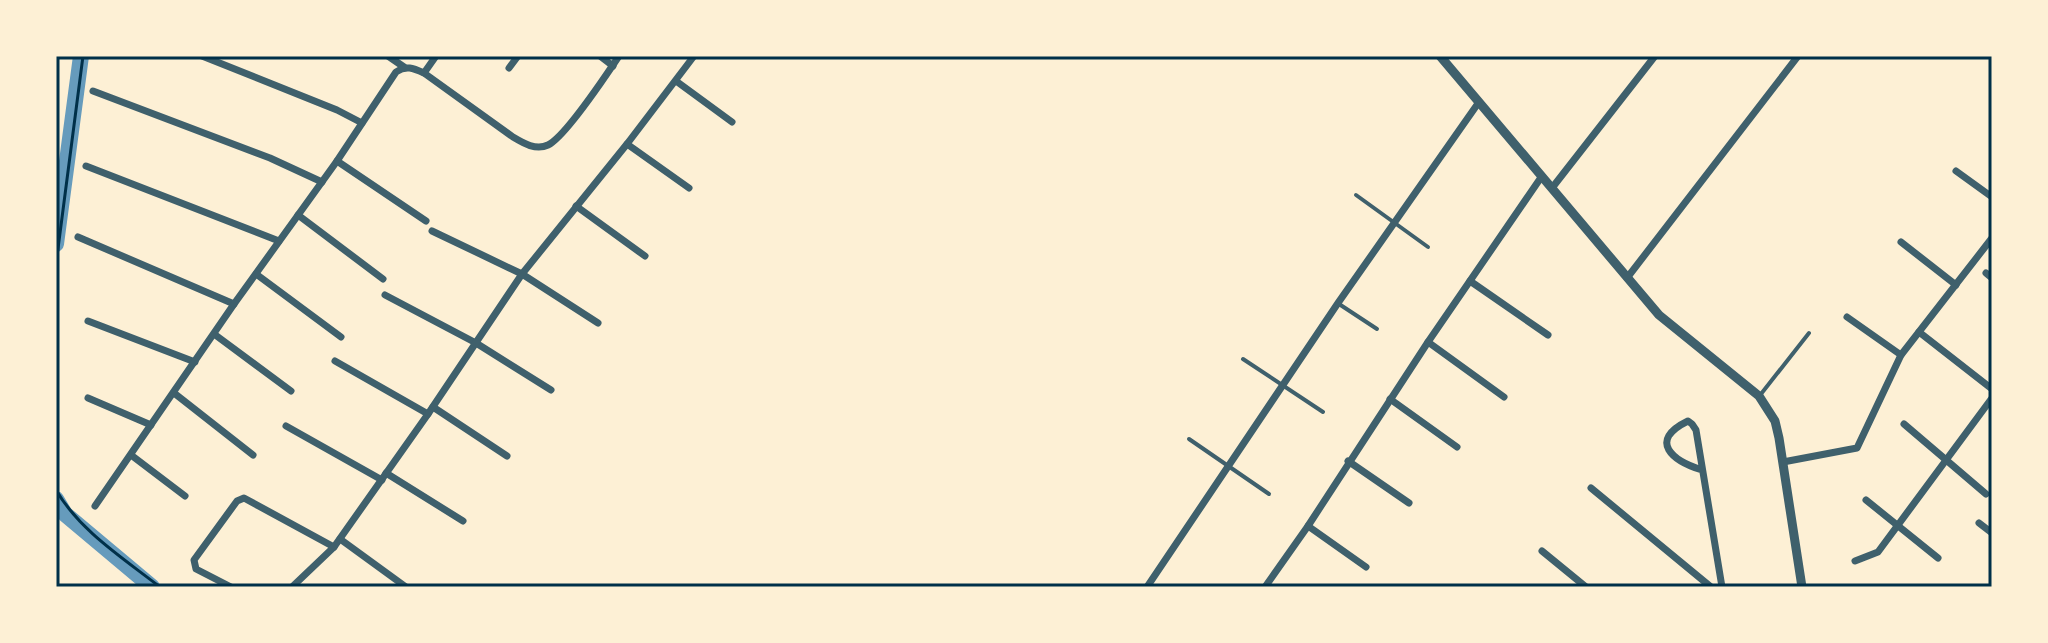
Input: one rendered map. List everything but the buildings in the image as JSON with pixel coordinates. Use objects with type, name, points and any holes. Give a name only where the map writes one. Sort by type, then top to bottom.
[{"type":"street","points":[[202,56],[362,123]]},
{"type":"street","points":[[388,56],[404,67],[424,73],[513,137],[539,148],[550,145],[563,132],[619,56]]},
{"type":"street","points":[[424,73],[436,56]]},
{"type":"street","points":[[509,68],[518,56]]},
{"type":"street","points":[[600,56],[613,66]]},
{"type":"street","points":[[292,587],[337,543],[522,274],[694,56]]},
{"type":"street","points":[[1440,56],[1627,278],[1669,323],[1759,396],[1775,421],[1802,587]]},
{"type":"street","points":[[1552,188],[1655,56]]},
{"type":"street","points":[[1627,278],[1798,56]]},
{"type":"street","points":[[95,506],[396,72],[404,67]]},
{"type":"street","points":[[676,81],[732,122]]},
{"type":"street","points":[[93,91],[270,158],[322,182]]},
{"type":"street","points":[[1147,587],[1338,303],[1479,102]]},
{"type":"street","points":[[627,144],[689,188]]},
{"type":"street","points":[[337,161],[426,221]]},
{"type":"street","points":[[86,166],[279,241]]},
{"type":"street","points":[[1956,171],[1992,197]]},
{"type":"street","points":[[1265,587],[1542,176]]},
{"type":"street","points":[[576,206],[645,256]]},
{"type":"street","points":[[298,215],[383,279]]},
{"type":"street","points":[[432,231],[522,274],[598,323]]},
{"type":"street","points":[[78,237],[234,304]]},
{"type":"street","points":[[1783,462],[1857,448],[1901,355],[1992,238]]},
{"type":"street","points":[[1901,242],[1956,285]]},
{"type":"street","points":[[256,274],[341,337]]},
{"type":"street","points":[[1470,281],[1548,335]]},
{"type":"street","points":[[385,295],[476,343],[551,390]]},
{"type":"street","points":[[1847,317],[1901,355]]},
{"type":"street","points":[[88,321],[195,362]]},
{"type":"street","points":[[1919,332],[1992,389]]},
{"type":"street","points":[[214,334],[291,391]]},
{"type":"street","points":[[1428,342],[1504,397]]},
{"type":"street","points":[[335,361],[430,410],[507,456]]},
{"type":"street","points":[[174,393],[253,455]]},
{"type":"street","points":[[88,398],[151,425]]},
{"type":"street","points":[[1855,561],[1878,552],[1992,398]]},
{"type":"street","points":[[1390,399],[1457,447]]},
{"type":"street","points":[[1702,470],[1679,461],[1668,450],[1667,440],[1671,433],[1688,421],[1696,430],[1722,587]]},
{"type":"street","points":[[1904,424],[1986,494]]},
{"type":"street","points":[[286,426],[463,521]]},
{"type":"street","points":[[131,455],[185,496]]},
{"type":"street","points":[[1348,461],[1409,503]]},
{"type":"street","points":[[1591,488],[1711,587]]},
{"type":"street","points":[[231,587],[196,569],[194,560],[237,501],[244,498],[337,543],[406,587]]},
{"type":"street","points":[[1866,500],[1938,558]]},
{"type":"street","points":[[1979,523],[1992,533]]},
{"type":"street","points":[[1308,526],[1366,567]]},
{"type":"street","points":[[1542,551],[1586,587]]},
{"type":"lane","points":[[1356,195],[1428,247]]},
{"type":"lane","points":[[1338,303],[1377,329]]},
{"type":"lane","points":[[1759,396],[1809,333]]},
{"type":"lane","points":[[1243,359],[1323,412]]},
{"type":"lane","points":[[1189,439],[1269,494]]},
{"type":"path","points":[[56,264],[83,56]]},
{"type":"path","points":[[56,490],[86,528],[160,587]]},
{"type":"waterway","points":[[56,244],[81,56]]},
{"type":"waterway","points":[[56,499],[65,514],[152,587]]}]
